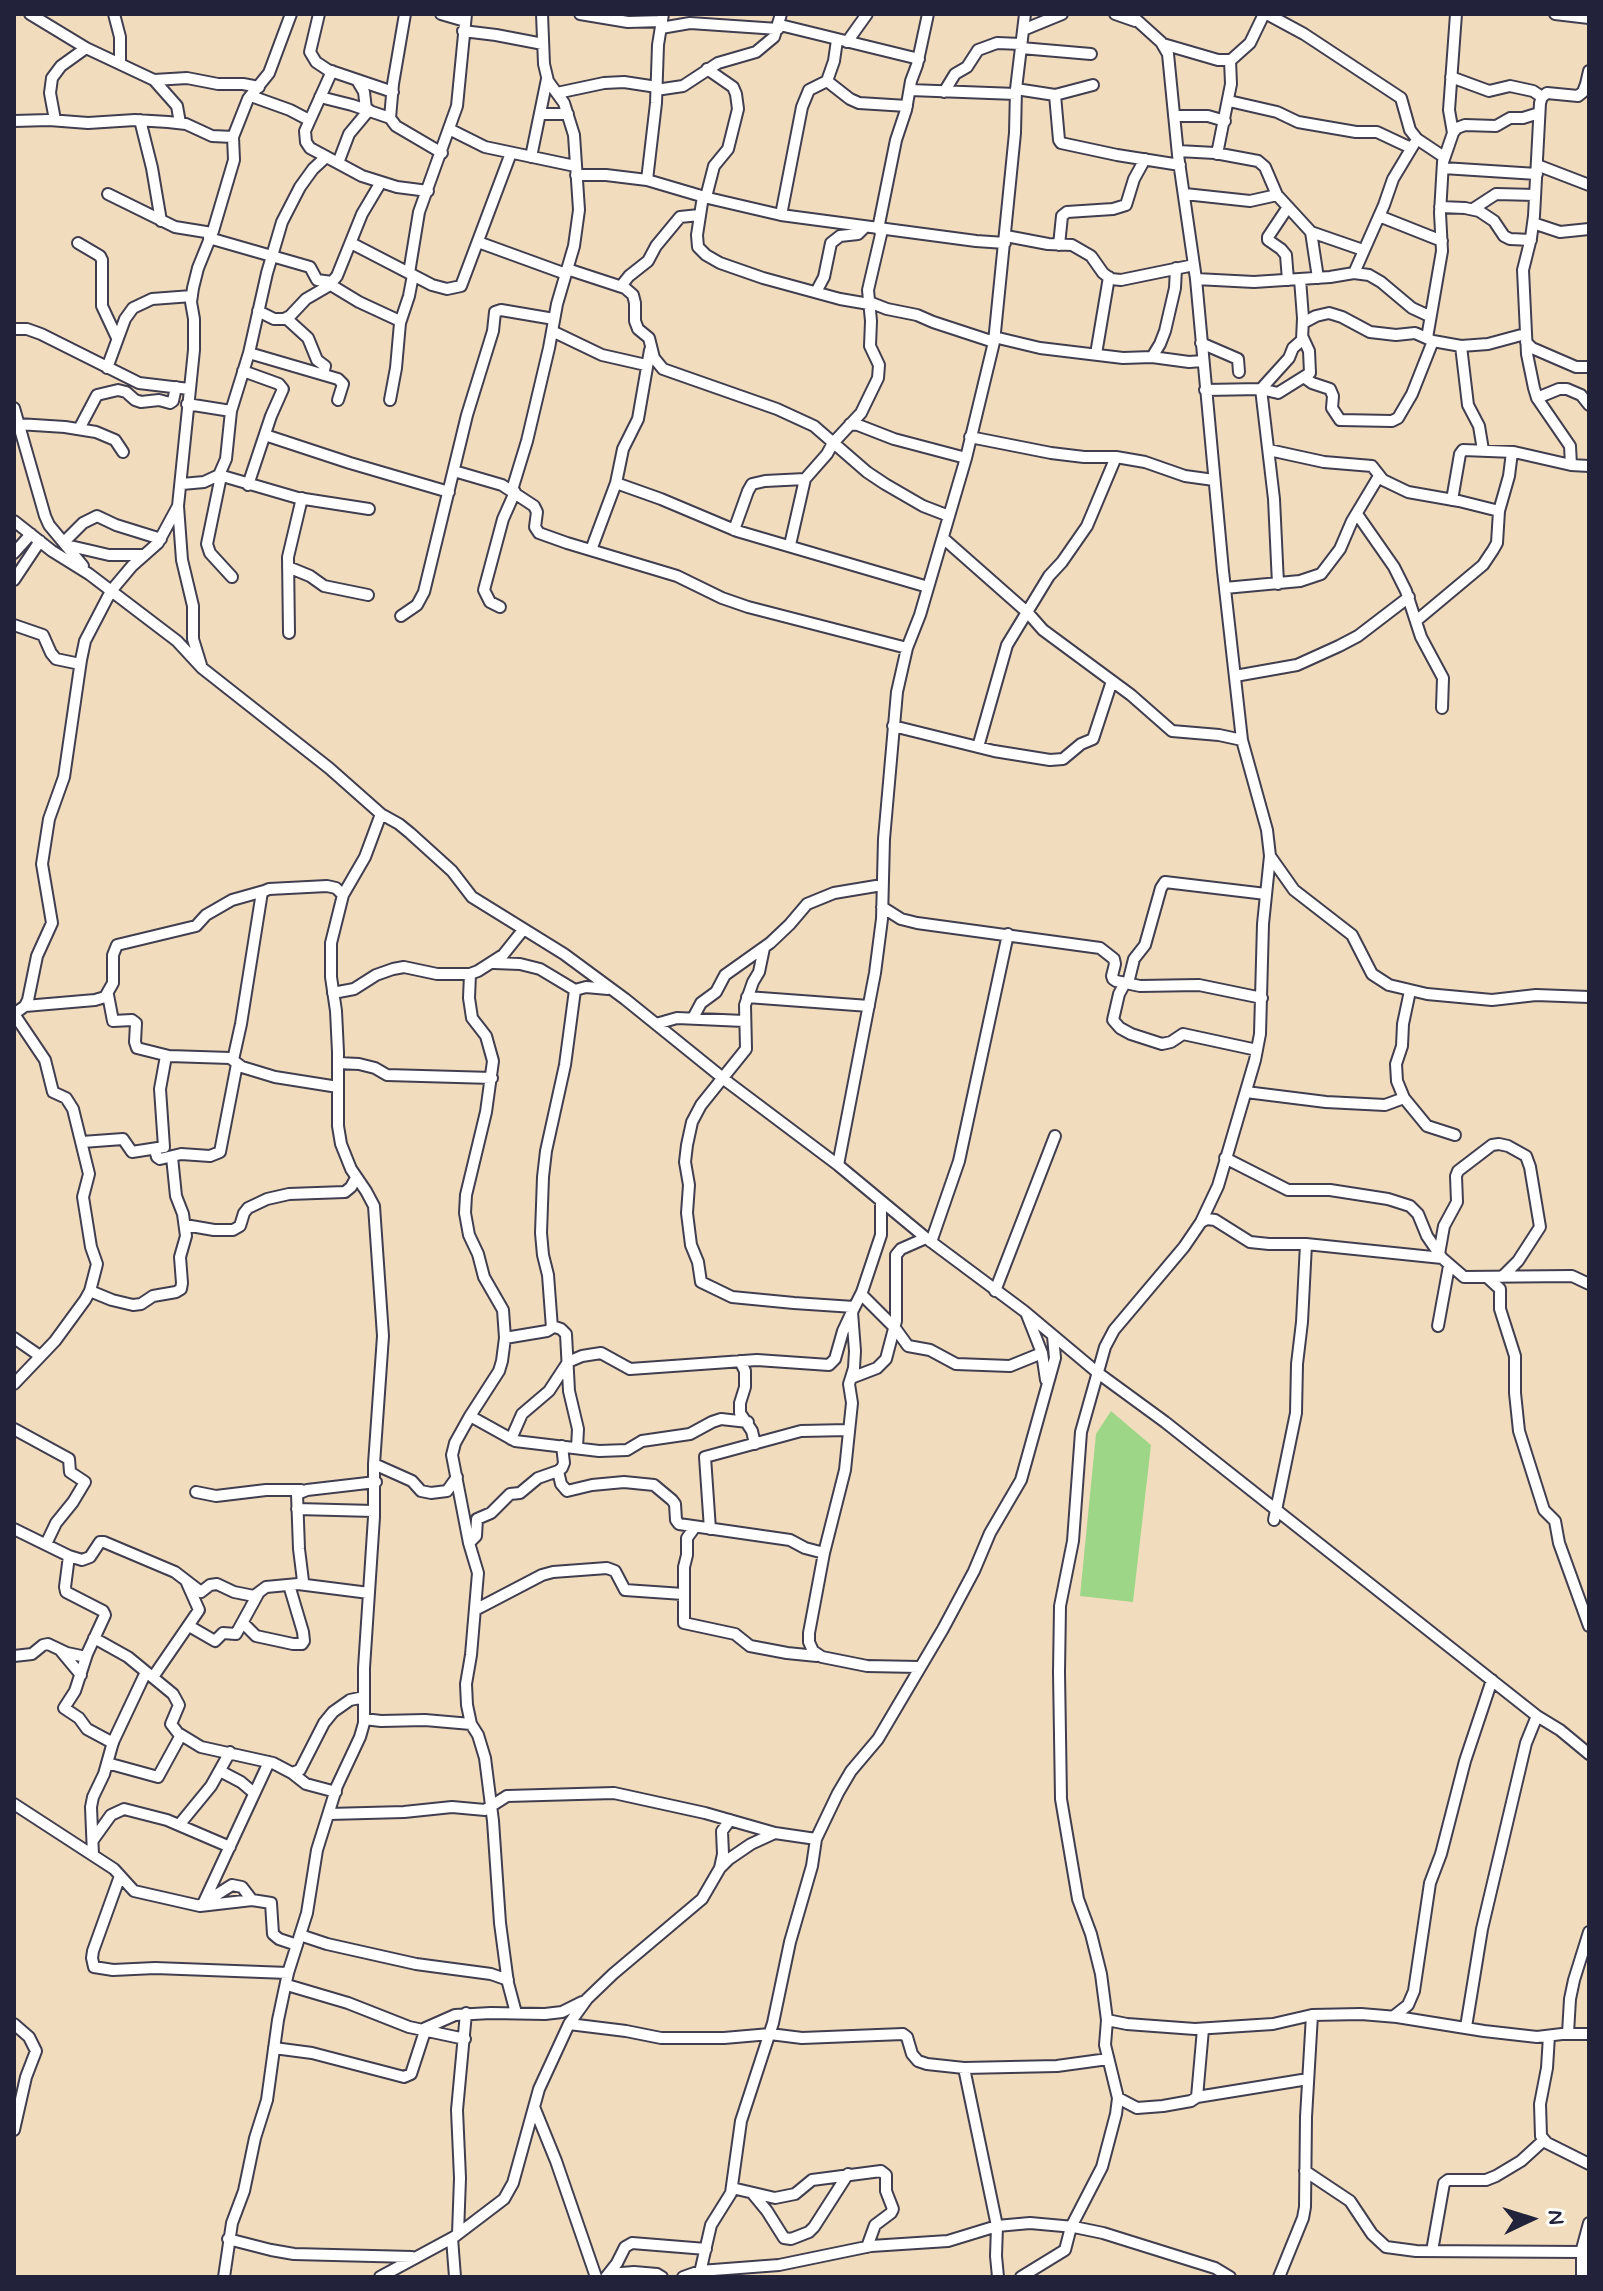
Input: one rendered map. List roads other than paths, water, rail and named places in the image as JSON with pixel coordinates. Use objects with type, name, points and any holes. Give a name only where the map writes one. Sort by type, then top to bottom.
[{"type":"street","points":[[30,14],[86,48],[154,80],[177,106],[180,123]]},
{"type":"street","points":[[114,14],[120,37],[120,64]]},
{"type":"street","points":[[202,668],[193,639],[193,606],[182,560],[178,506],[194,350],[192,296],[198,268],[234,160],[233,137],[251,96],[269,73],[291,14]]},
{"type":"street","points":[[319,14],[310,52],[316,62],[358,82],[393,92]]},
{"type":"street","points":[[390,118],[405,14]]},
{"type":"street","points":[[441,14],[543,44]]},
{"type":"street","points":[[531,157],[547,79],[542,14]]},
{"type":"street","points":[[580,14],[690,23],[780,23],[919,59]]},
{"type":"street","points":[[781,215],[802,107],[809,90],[827,81],[842,41],[867,14]]},
{"type":"street","points":[[790,545],[805,479],[861,413],[879,373],[879,365],[870,346],[868,290],[896,140],[928,14]]},
{"type":"street","points":[[838,1165],[869,1006],[882,919],[897,692],[907,648],[966,458],[994,340],[1025,14]]},
{"type":"street","points":[[1023,30],[1062,14]]},
{"type":"street","points":[[1115,14],[1140,24]]},
{"type":"street","points":[[1021,2277],[1063,2252],[1071,2227],[1102,2167],[1118,2098],[1105,2045],[1107,2020],[1101,1974],[1075,1886],[1061,1799],[1059,1628],[1062,1589],[1073,1541],[1081,1432],[1105,1347],[1114,1330],[1169,1267],[1201,1222],[1218,1186],[1260,1034],[1262,949],[1270,856],[1267,830],[1242,740],[1196,279],[1168,54],[1163,44],[1130,14]]},
{"type":"street","points":[[1163,44],[1218,60],[1230,60],[1250,43],[1266,14],[1304,34],[1401,98],[1414,144],[1393,179],[1354,273]]},
{"type":"street","points":[[1453,133],[1449,110],[1456,14]]},
{"type":"street","points":[[1555,14],[1589,18]]},
{"type":"street","points":[[647,180],[662,21]]},
{"type":"street","points":[[390,400],[400,321],[409,296],[414,234],[457,106],[465,22]]},
{"type":"street","points":[[557,93],[604,83],[624,82],[656,88],[683,86],[730,58],[756,52],[774,37],[780,23]]},
{"type":"street","points":[[944,92],[955,74],[967,67],[978,50],[997,43],[1091,54]]},
{"type":"street","points":[[55,120],[50,93],[52,78],[73,55],[86,48]]},
{"type":"street","points":[[1217,154],[1229,101],[1230,60]]},
{"type":"street","points":[[707,69],[733,87],[738,109],[728,149],[714,166],[699,215],[698,247],[706,255],[749,273],[917,315],[994,340],[1123,358],[1203,361]]},
{"type":"street","points":[[332,71],[305,131],[310,148],[362,176],[397,187],[428,191]]},
{"type":"street","points":[[1542,97],[1553,93],[1570,97],[1585,95],[1589,71]]},
{"type":"street","points":[[1451,77],[1489,91],[1510,86],[1533,91],[1542,97]]},
{"type":"street","points":[[154,80],[187,78],[259,87]]},
{"type":"street","points":[[500,607],[490,602],[484,590],[527,441],[574,246],[579,210],[574,135],[564,103],[547,79]]},
{"type":"street","points":[[827,81],[859,103],[907,106]]},
{"type":"street","points":[[358,82],[368,110]]},
{"type":"street","points":[[910,90],[1055,95],[1093,85]]},
{"type":"street","points":[[1055,95],[1061,143],[1180,165]]},
{"type":"street","points":[[251,96],[309,120]]},
{"type":"street","points":[[320,97],[390,118],[396,126],[442,153]]},
{"type":"street","points":[[1542,97],[1533,223],[1523,270],[1525,338],[1537,398],[1570,446],[1571,465]]},
{"type":"street","points":[[1229,101],[1277,112],[1298,122],[1356,132],[1377,132],[1395,142],[1414,144],[1444,162],[1537,170],[1589,185]]},
{"type":"street","points":[[338,163],[349,134],[368,110]]},
{"type":"street","points":[[1305,378],[1330,389],[1332,408],[1340,420],[1392,421],[1398,418],[1412,394],[1430,339],[1429,313],[1440,268],[1444,162],[1453,133],[1465,125],[1496,126],[1510,118],[1539,113]]},
{"type":"street","points":[[541,114],[568,114]]},
{"type":"street","points":[[1174,116],[1208,116],[1225,121]]},
{"type":"street","points":[[140,120],[161,221]]},
{"type":"street","points":[[14,121],[88,123],[140,120],[180,123],[212,136],[233,137]]},
{"type":"street","points":[[1395,142],[1402,135],[1406,120]]},
{"type":"street","points":[[449,129],[485,147],[576,171],[647,180],[781,215],[880,229],[1072,245],[1091,256],[1109,277],[1121,280],[1194,265]]},
{"type":"street","points":[[1178,151],[1258,161],[1265,167],[1277,195],[1311,232],[1363,250]]},
{"type":"street","points":[[351,243],[432,285],[447,289],[461,286],[511,153]]},
{"type":"street","points":[[232,577],[210,553],[207,544],[226,459],[231,411],[282,222],[300,187],[326,157]]},
{"type":"street","points":[[1059,245],[1062,216],[1067,212],[1113,209],[1126,205],[1134,179],[1145,159]]},
{"type":"street","points":[[258,311],[274,319],[286,318],[306,299],[332,282],[362,214],[381,182]]},
{"type":"street","points":[[108,194],[175,227],[310,267],[317,280],[400,321]]},
{"type":"street","points":[[1185,194],[1250,201],[1277,195]]},
{"type":"street","points":[[1473,209],[1496,194],[1535,195]]},
{"type":"street","points":[[1205,390],[1261,389],[1278,393],[1310,373],[1311,359],[1303,338],[1294,279],[1286,255],[1268,240],[1288,207]]},
{"type":"street","points":[[1440,207],[1479,211],[1494,221],[1504,236],[1531,240]]},
{"type":"street","points":[[621,286],[648,261],[680,217],[699,215]]},
{"type":"street","points":[[1379,216],[1442,241]]},
{"type":"street","points":[[1533,223],[1560,232],[1589,229]]},
{"type":"street","points":[[816,292],[824,277],[831,243],[840,236],[858,234],[865,227]]},
{"type":"street","points":[[1311,232],[1318,278]]},
{"type":"street","points":[[478,242],[566,272],[621,286],[633,295],[638,329],[649,338],[654,358],[663,369],[820,429],[867,472],[908,499],[949,516]]},
{"type":"street","points":[[78,243],[94,251],[102,260],[102,306],[117,338]]},
{"type":"street","points":[[1152,357],[1165,331],[1175,288],[1176,268]]},
{"type":"street","points":[[1196,279],[1241,282],[1354,273],[1369,275],[1412,308],[1429,313]]},
{"type":"street","points":[[1096,354],[1109,277]]},
{"type":"street","points":[[107,368],[125,319],[133,308],[162,297],[192,296]]},
{"type":"street","points":[[401,616],[417,605],[424,592],[467,415],[493,331],[495,312],[501,310],[553,325],[602,355],[646,365]]},
{"type":"street","points":[[1303,323],[1329,313],[1370,332],[1396,335],[1414,333],[1461,346],[1525,338]]},
{"type":"street","points":[[1414,333],[1429,313]]},
{"type":"street","points":[[286,318],[308,338],[317,360],[325,366],[323,374]]},
{"type":"street","points":[[14,329],[41,334],[139,383],[189,389]]},
{"type":"street","points":[[1278,584],[1269,450],[1261,389],[1303,338]]},
{"type":"street","points":[[1525,338],[1532,348],[1576,367],[1589,367]]},
{"type":"street","points":[[1201,343],[1238,359],[1239,372]]},
{"type":"street","points":[[591,550],[616,483],[623,449],[638,419],[652,345]]},
{"type":"street","points":[[1461,346],[1468,405],[1479,426],[1483,450]]},
{"type":"street","points":[[249,353],[338,379],[343,384],[338,400]]},
{"type":"street","points":[[243,371],[279,384],[283,389],[248,485]]},
{"type":"street","points":[[79,429],[97,395],[118,390],[141,402],[159,400],[170,403],[176,387]]},
{"type":"street","points":[[1537,398],[1567,389],[1581,395],[1589,405]]},
{"type":"street","points":[[187,404],[231,411]]},
{"type":"street","points":[[14,408],[45,516],[89,574]]},
{"type":"street","points":[[18,424],[79,429],[108,436],[123,452]]},
{"type":"street","points":[[850,424],[966,458]]},
{"type":"street","points":[[265,435],[449,492]]},
{"type":"street","points":[[970,437],[1051,453],[1145,462],[1185,476],[1214,480]]},
{"type":"street","points":[[1269,450],[1324,462],[1372,466],[1383,480],[1408,492],[1499,511]]},
{"type":"street","points":[[1452,500],[1461,452],[1512,452],[1589,466]]},
{"type":"street","points":[[1416,621],[1483,565],[1497,543],[1499,511],[1512,452]]},
{"type":"street","points":[[978,747],[1007,645],[1049,576],[1087,526],[1116,457]]},
{"type":"street","points":[[454,471],[502,485],[536,507],[535,527],[539,533],[677,576],[748,607],[907,648]]},
{"type":"street","points":[[182,484],[204,482],[220,475],[302,498],[369,509]]},
{"type":"street","points":[[1225,588],[1300,581],[1321,574],[1340,549],[1379,476]]},
{"type":"street","points":[[734,530],[752,484],[805,479]]},
{"type":"street","points":[[616,483],[734,530],[928,587]]},
{"type":"street","points":[[289,633],[289,547],[302,498]]},
{"type":"street","points":[[14,1384],[63,1332],[90,1291],[97,1264],[83,1197],[89,1174],[73,1109],[66,1098],[53,1092],[45,1060],[14,1014],[25,1006],[31,993],[37,956],[52,923],[42,864],[49,819],[64,777],[85,641],[111,591],[161,539],[178,506]]},
{"type":"street","points":[[1357,514],[1394,567],[1409,597],[1421,637],[1443,678],[1442,708]]},
{"type":"street","points":[[65,544],[83,523],[97,516],[161,539]]},
{"type":"street","points":[[14,521],[177,641],[202,668],[436,856],[472,897],[564,954],[612,990],[838,1165],[928,1240],[1026,1313],[1098,1373],[1165,1422],[1275,1515],[1589,1754]]},
{"type":"street","points":[[14,553],[35,538]]},
{"type":"street","points":[[14,580],[35,538]]},
{"type":"street","points":[[943,538],[1043,630],[1131,695],[1172,731],[1242,740]]},
{"type":"street","points":[[65,544],[109,555],[143,555]]},
{"type":"street","points":[[288,567],[324,586],[368,595]]},
{"type":"street","points":[[1235,676],[1297,665],[1339,646],[1358,636],[1409,597]]},
{"type":"street","points":[[14,625],[42,633],[56,659],[80,664]]},
{"type":"street","points":[[893,726],[978,747],[1050,760],[1063,759],[1081,744],[1093,739],[1112,681]]},
{"type":"street","points":[[224,2277],[228,2239],[244,2191],[267,2100],[288,1973],[311,1893],[317,1850],[341,1775],[360,1737],[364,1719],[376,1482],[374,1464],[383,1336],[374,1206],[356,1178],[341,1144],[337,1116],[338,1063],[331,943],[343,895],[365,857],[381,814]]},
{"type":"street","points":[[1270,856],[1294,890],[1352,935],[1372,974],[1389,985],[1410,991],[1492,1000],[1536,995],[1589,997]]},
{"type":"street","points":[[1257,1050],[1183,1034],[1162,1044],[1131,1034],[1113,1020],[1119,994],[1127,983],[1134,959],[1145,945],[1165,882],[1266,894]]},
{"type":"street","points":[[693,1018],[701,1003],[716,992],[725,975],[764,948],[807,904],[834,893],[882,885]]},
{"type":"street","points":[[338,1087],[287,1080],[226,1057],[166,1056],[148,1052],[136,1047],[136,1023],[132,1020],[112,1020],[108,995],[115,976],[113,955],[117,945],[196,926],[206,915],[232,900],[269,889],[327,886],[336,888],[343,895]]},
{"type":"street","points":[[155,1150],[158,1158],[181,1154],[210,1156],[220,1152],[264,891]]},
{"type":"street","points":[[882,907],[901,919],[917,923],[1100,948],[1114,959],[1113,979],[1127,983],[1161,987],[1199,985],[1262,998]]},
{"type":"street","points":[[333,993],[354,989],[376,975],[404,967],[437,974],[470,974],[503,955],[523,930]]},
{"type":"street","points":[[928,1240],[959,1161],[1008,934]]},
{"type":"street","points":[[764,948],[759,972],[744,1011],[746,1049],[721,1077],[695,1117],[685,1158],[689,1185],[687,1213],[693,1252],[699,1265],[701,1282],[705,1286],[739,1298],[853,1309]]},
{"type":"street","points":[[492,963],[520,964],[540,969],[575,990],[586,987],[612,990]]},
{"type":"street","points":[[470,974],[472,1018],[486,1036],[493,1055],[492,1078],[466,1195],[465,1213],[469,1235],[484,1277],[503,1310],[505,1338],[499,1371],[455,1443],[453,1459],[478,1573],[466,1684],[471,1724],[485,1758],[498,1903],[508,1980],[516,2013]]},
{"type":"street","points":[[505,1338],[547,1331],[552,1326],[548,1275],[543,1255],[543,1177],[565,1065],[575,990]]},
{"type":"street","points":[[1410,991],[1395,1074],[1404,1098],[1429,1128],[1455,1135]]},
{"type":"street","points":[[25,1006],[95,1000],[108,995]]},
{"type":"street","points":[[747,997],[869,1006]]},
{"type":"street","points":[[656,1024],[669,1019],[693,1018],[744,1021]]},
{"type":"street","points":[[82,1142],[123,1139],[132,1152],[162,1149],[165,1145],[160,1089],[166,1056]]},
{"type":"street","points":[[338,1063],[359,1064],[387,1075],[492,1078]]},
{"type":"street","points":[[1246,1092],[1326,1102],[1385,1105],[1404,1098]]},
{"type":"street","points":[[995,1291],[1055,1136]]},
{"type":"street","points":[[1438,1326],[1444,1226],[1457,1202],[1458,1171],[1492,1145],[1499,1144],[1526,1156],[1541,1223],[1518,1261],[1502,1277]]},
{"type":"street","points":[[90,1291],[133,1305],[179,1290],[185,1225],[176,1196],[172,1157]]},
{"type":"street","points":[[1225,1158],[1288,1190],[1330,1190],[1388,1199],[1410,1206],[1418,1214],[1427,1236],[1443,1259],[1464,1277],[1572,1276],[1589,1284]]},
{"type":"street","points":[[185,1225],[233,1230],[240,1226],[248,1208],[267,1199],[289,1194],[345,1192],[356,1178]]},
{"type":"street","points":[[511,1439],[522,1414],[549,1391],[568,1362],[582,1356],[601,1353],[630,1369],[740,1361],[832,1364],[881,1235],[881,1202]]},
{"type":"street","points":[[1201,1222],[1215,1220],[1250,1242],[1306,1244],[1443,1259]]},
{"type":"street","points":[[851,1378],[882,1364],[895,1328],[896,1255],[901,1249],[928,1240]]},
{"type":"street","points":[[1275,1515],[1296,1413],[1306,1244]]},
{"type":"street","points":[[1488,1278],[1500,1289],[1500,1309],[1515,1356],[1518,1423],[1523,1442],[1544,1510],[1555,1521],[1559,1543],[1589,1626]]},
{"type":"street","points":[[861,1294],[895,1328],[908,1346],[930,1350],[963,1365],[1010,1366],[1042,1353]]},
{"type":"street","points":[[817,1656],[809,1642],[809,1633],[824,1553],[845,1470],[852,1403],[849,1384],[855,1351],[853,1309]]},
{"type":"street","points":[[1026,1313],[1042,1353],[1047,1383]]},
{"type":"street","points":[[552,1326],[566,1334],[571,1406],[578,1429],[577,1448]]},
{"type":"street","points":[[700,2274],[714,2218],[729,2198],[732,2188],[741,2121],[770,2034],[816,1839],[851,1771],[878,1739],[943,1629],[990,1533],[1021,1480],[1055,1358],[1053,1336]]},
{"type":"street","points":[[14,1338],[40,1356]]},
{"type":"street","points":[[740,1361],[745,1371],[740,1413],[748,1422],[755,1444]]},
{"type":"street","points":[[470,1416],[523,1443],[599,1451],[627,1450],[642,1441],[690,1434],[721,1419],[748,1422]]},
{"type":"street","points":[[14,1429],[69,1459],[70,1472],[85,1482],[56,1523],[46,1544]]},
{"type":"street","points":[[710,1529],[704,1458],[801,1431],[848,1430]]},
{"type":"street","points":[[469,1543],[476,1536],[477,1519],[491,1513],[510,1494],[522,1492],[544,1474],[558,1471],[564,1463],[562,1446]]},
{"type":"street","points":[[374,1464],[412,1481],[421,1491],[431,1493],[447,1491],[457,1477]]},
{"type":"street","points":[[558,1471],[561,1484],[569,1491],[624,1482],[654,1485],[675,1504],[677,1523],[790,1540],[824,1553]]},
{"type":"street","points":[[196,1492],[216,1496],[376,1482]]},
{"type":"street","points":[[294,1584],[304,1577],[296,1495],[307,1490]]},
{"type":"street","points":[[297,1509],[374,1511]]},
{"type":"street","points":[[695,1527],[687,1538],[683,1594],[683,1619],[686,1624],[735,1634],[750,1646],[867,1666],[919,1667]]},
{"type":"street","points":[[14,1529],[69,1556],[88,1559],[100,1542],[104,1542],[154,1561],[180,1575],[201,1592],[217,1584],[249,1595],[258,1594]]},
{"type":"street","points":[[69,1556],[66,1592],[105,1614],[75,1691],[64,1708],[79,1718],[85,1727],[113,1743]]},
{"type":"street","points":[[475,1610],[553,1572],[607,1568],[615,1571],[625,1590],[683,1594]]},
{"type":"street","points":[[93,1855],[91,1807],[113,1743],[150,1675],[199,1609],[186,1581]]},
{"type":"street","points":[[189,1626],[215,1641],[223,1633],[236,1634],[258,1594],[266,1587],[294,1584],[369,1593]]},
{"type":"street","points":[[243,1623],[256,1636],[264,1639],[302,1644],[303,1632],[294,1584]]},
{"type":"street","points":[[94,1638],[128,1657],[173,1694],[179,1703],[171,1724],[181,1735],[201,1747],[269,1762],[306,1784],[336,1792]]},
{"type":"street","points":[[14,1656],[32,1654],[46,1644],[86,1657]]},
{"type":"street","points":[[59,1649],[81,1675]]},
{"type":"street","points":[[1394,2016],[1408,2005],[1414,1991],[1430,1883],[1492,1680]]},
{"type":"street","points":[[292,1773],[300,1770],[333,1712],[350,1700],[364,1697]]},
{"type":"street","points":[[1466,2027],[1482,1929],[1526,1743],[1537,1716]]},
{"type":"street","points":[[364,1719],[471,1724]]},
{"type":"street","points":[[107,1763],[158,1777],[181,1735]]},
{"type":"street","points":[[179,1825],[220,1771],[230,1752]]},
{"type":"street","points":[[201,1905],[269,1762]]},
{"type":"street","points":[[220,1771],[254,1793]]},
{"type":"street","points":[[329,1814],[452,1807],[485,1810],[507,1796],[614,1793],[775,1833],[816,1839]]},
{"type":"street","points":[[14,1804],[93,1855],[134,1891],[201,1905],[252,1900],[271,1903],[273,1934],[279,1939],[327,1944],[416,1964],[497,1975],[508,1980]]},
{"type":"street","points":[[93,1840],[111,1815],[124,1809],[159,1817],[230,1847]]},
{"type":"street","points":[[380,2277],[455,2236],[504,2199],[510,2191],[534,2107],[569,2024],[587,1999],[613,1974],[702,1899],[720,1868],[722,1831],[730,1820]]},
{"type":"street","points":[[720,1868],[751,1844],[775,1833]]},
{"type":"street","points":[[120,1876],[93,1951],[94,1967],[113,1970],[155,1968],[288,1973]]},
{"type":"street","points":[[201,1905],[232,1885],[242,1887],[252,1900]]},
{"type":"street","points":[[1568,2033],[1572,1989],[1589,1932]]},
{"type":"street","points":[[287,1985],[423,2030],[465,2039]]},
{"type":"street","points":[[274,2048],[312,2053],[404,2077],[412,2072],[423,2030],[450,2016],[466,2013],[562,2012],[587,1999]]},
{"type":"street","points":[[455,2277],[460,2178],[457,2110],[466,2013]]},
{"type":"street","points":[[1107,2020],[1140,2026],[1203,2029],[1273,2024],[1312,2015],[1361,2014],[1537,2037],[1589,2034]]},
{"type":"street","points":[[1279,2277],[1303,2218],[1312,2015]]},
{"type":"street","points":[[14,2024],[29,2037],[35,2048],[14,2130]]},
{"type":"street","points":[[569,2024],[661,2038],[903,2034],[918,2061],[964,2068],[1057,2066],[1108,2059]]},
{"type":"street","points":[[1197,2097],[1203,2029]]},
{"type":"street","points":[[1549,2036],[1540,2104],[1541,2133],[1544,2140],[1589,2164]]},
{"type":"street","points":[[964,2068],[997,2226],[998,2277]]},
{"type":"street","points":[[14,2072],[26,2075]]},
{"type":"street","points":[[1118,2098],[1137,2108],[1163,2106],[1197,2097],[1308,2079]]},
{"type":"street","points":[[534,2107],[596,2277]]},
{"type":"street","points":[[1432,2251],[1444,2183],[1448,2180],[1486,2180],[1496,2176],[1521,2161],[1544,2140]]},
{"type":"street","points":[[732,2188],[775,2198],[795,2194],[812,2180],[879,2171],[886,2175],[886,2191],[893,2211],[875,2225],[867,2247]]},
{"type":"street","points":[[1305,2171],[1350,2201],[1382,2245],[1416,2251],[1582,2252]]},
{"type":"street","points":[[753,2194],[784,2238],[791,2239],[814,2227],[848,2174]]},
{"type":"street","points":[[683,2277],[770,2267],[867,2247],[948,2241],[997,2226],[1030,2223],[1103,2233],[1215,2268],[1230,2277]]},
{"type":"street","points":[[1582,2277],[1582,2252],[1589,2223]]},
{"type":"street","points":[[228,2239],[294,2254],[416,2257]]},
{"type":"street","points":[[607,2276],[625,2247],[632,2243],[706,2249]]},
{"type":"street","points":[[607,2276],[641,2273],[662,2277]]}]
